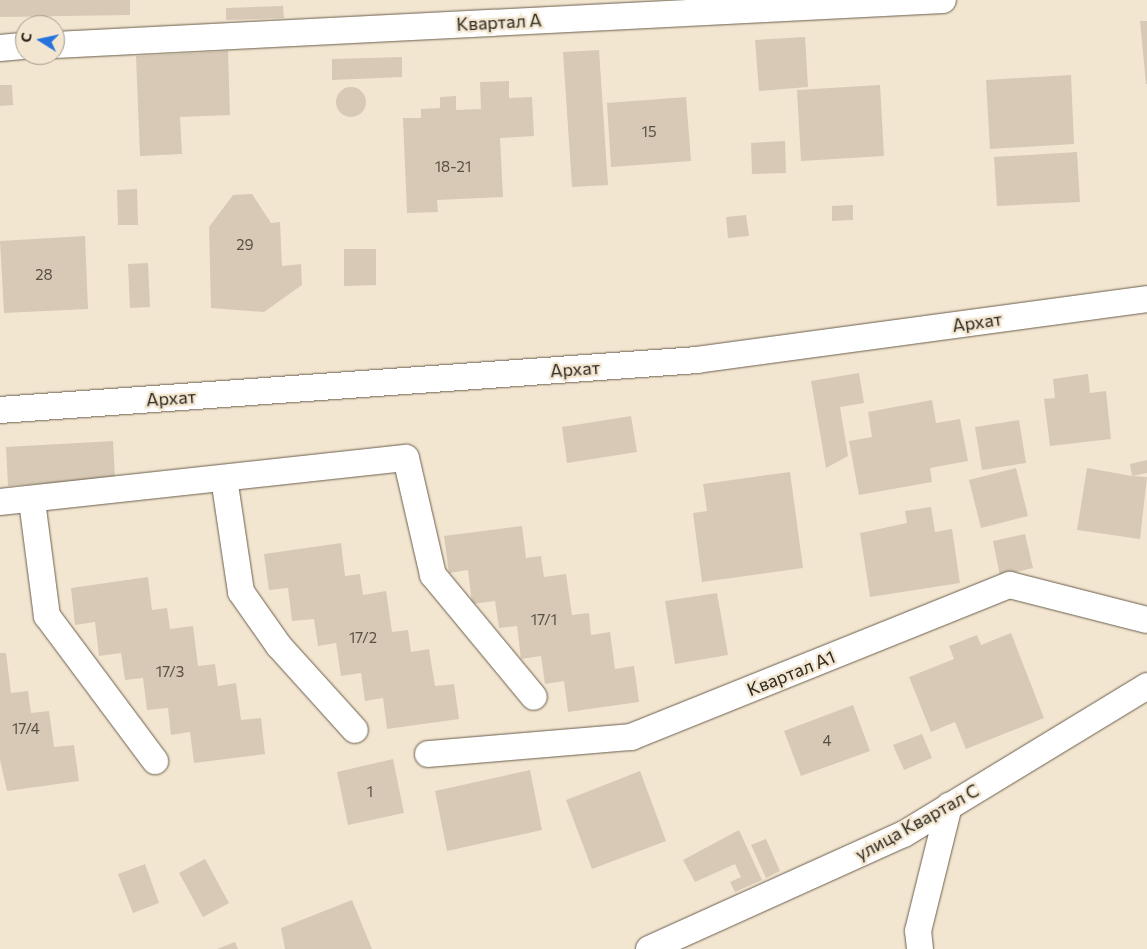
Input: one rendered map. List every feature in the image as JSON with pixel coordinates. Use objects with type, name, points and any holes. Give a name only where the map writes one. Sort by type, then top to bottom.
[{"type":"street","name":"Квартал А","points":[[65,44],[943,0]]},
{"type":"street","points":[[0,48],[15,47]]},
{"type":"street","name":"Архат","points":[[0,410],[697,360],[1147,299]]},
{"type":"street","points":[[0,502],[32,501],[406,458],[433,575],[534,697]]},
{"type":"street","points":[[224,478],[241,592],[279,646],[355,730]]},
{"type":"street","points":[[32,501],[48,616],[154,761]]},
{"type":"street","name":"Квартал А1","points":[[428,754],[631,737],[1010,586],[1147,620]]},
{"type":"street","name":"улица Квартал С","points":[[649,949],[904,834],[1147,686]]},
{"type":"street","points":[[920,949],[918,931],[949,806]]},
{"type":"building","points":[[0,0],[130,0],[130,15],[15,15],[15,17],[0,17]]},
{"type":"building","points":[[283,6],[284,18],[226,20],[226,8]]},
{"type":"building","points":[[1140,21],[1147,21],[1147,84],[1146,84]]},
{"type":"building","points":[[805,37],[808,87],[759,91],[755,40]]},
{"type":"building","points":[[599,50],[608,185],[572,187],[563,52]]},
{"type":"building","points":[[228,51],[230,115],[180,117],[182,154],[140,156],[136,56]]},
{"type":"building","points":[[402,57],[402,77],[332,80],[332,59]]},
{"type":"building","points":[[1071,75],[1074,144],[990,149],[986,80]]},
{"type":"building","points":[[509,81],[509,98],[532,97],[534,136],[500,138],[503,197],[437,200],[438,212],[407,213],[403,118],[421,118],[421,109],[440,108],[440,97],[456,96],[456,110],[481,109],[480,82]]},
{"type":"building","points":[[0,85],[12,85],[13,105],[0,106]]},
{"type":"building","points":[[880,85],[884,156],[801,161],[797,90]]},
{"type":"building","points":[[351,87],[362,91],[366,102],[362,113],[351,117],[340,113],[336,102],[340,91]]},
{"type":"building","points":[[686,97],[691,161],[611,167],[607,103]]},
{"type":"building","points":[[785,141],[786,173],[752,174],[751,143]]},
{"type":"building","points":[[1077,152],[1080,202],[997,206],[994,157]]},
{"type":"building","points":[[137,189],[138,225],[118,225],[117,190]]},
{"type":"building","points":[[252,194],[271,223],[280,222],[282,266],[301,264],[302,285],[264,312],[211,308],[209,227],[233,195]]},
{"type":"building","points":[[853,205],[853,220],[832,221],[832,206]]},
{"type":"building","points":[[746,215],[749,236],[728,238],[726,217]]},
{"type":"building","points":[[85,236],[88,309],[4,313],[0,241]]},
{"type":"building","points":[[344,249],[376,249],[376,285],[344,286]]},
{"type":"building","points":[[148,263],[150,307],[130,308],[128,264]]},
{"type":"building","points":[[859,373],[864,403],[840,407],[848,456],[826,468],[811,381]]},
{"type":"building","points":[[1088,374],[1090,393],[1106,391],[1111,439],[1050,446],[1044,399],[1055,398],[1053,379]]},
{"type":"building","points":[[932,400],[936,423],[960,419],[968,461],[930,468],[932,482],[859,495],[849,441],[872,437],[868,412]]},
{"type":"building","points":[[631,416],[637,452],[567,463],[562,427]]},
{"type":"building","points":[[1019,420],[1026,463],[982,470],[975,427]]},
{"type":"building","points":[[113,441],[115,479],[8,486],[6,447]]},
{"type":"building","points":[[1147,460],[1147,473],[1132,476],[1130,464]]},
{"type":"building","points":[[1016,468],[1028,516],[981,528],[969,480]]},
{"type":"building","points":[[1087,468],[1147,477],[1140,539],[1077,530]]},
{"type":"building","points":[[790,472],[803,568],[702,582],[693,513],[707,511],[703,484]]},
{"type":"building","points":[[931,507],[935,532],[952,529],[960,583],[870,597],[860,533],[907,523],[905,511]]},
{"type":"building","points":[[522,526],[526,558],[541,556],[544,577],[566,574],[572,615],[589,613],[591,635],[610,632],[615,669],[634,666],[639,702],[568,712],[564,681],[545,684],[541,656],[521,659],[517,626],[499,628],[495,601],[472,604],[468,570],[449,573],[444,536]]},
{"type":"building","points":[[1025,534],[1033,568],[1000,576],[993,541]]},
{"type":"building","points":[[341,543],[345,576],[360,574],[363,595],[386,591],[392,632],[408,630],[411,652],[429,649],[435,686],[454,684],[459,719],[387,729],[383,698],[365,701],[361,673],[341,676],[336,643],[318,646],[314,619],[292,621],[288,588],[269,590],[264,554]]},
{"type":"building","points":[[148,577],[152,610],[167,608],[170,629],[193,626],[198,666],[215,664],[218,686],[236,683],[241,720],[261,718],[265,754],[194,763],[190,732],[171,735],[168,708],[147,710],[143,678],[125,680],[121,653],[99,656],[95,622],[75,625],[71,588]]},
{"type":"building","points":[[717,593],[728,655],[675,664],[665,601]]},
{"type":"building","points":[[1011,633],[1044,718],[966,749],[955,722],[931,732],[909,677],[954,659],[949,646],[977,635],[981,645]]},
{"type":"building","points":[[0,653],[6,653],[11,693],[28,691],[31,713],[49,711],[54,747],[74,745],[79,781],[7,791],[0,760]]},
{"type":"building","points":[[853,705],[870,751],[801,776],[784,731]]},
{"type":"building","points":[[922,734],[932,758],[904,770],[893,745]]},
{"type":"building","points":[[393,759],[404,813],[348,825],[337,772]]},
{"type":"building","points":[[530,770],[542,830],[447,851],[435,791]]},
{"type":"building","points":[[640,771],[666,841],[592,869],[566,800]]},
{"type":"building","points":[[739,830],[762,880],[735,892],[730,882],[741,877],[735,864],[695,882],[683,860]]},
{"type":"building","points":[[766,839],[780,871],[766,878],[751,845]]},
{"type":"building","points":[[205,859],[229,903],[203,917],[179,873]]},
{"type":"building","points":[[145,864],[159,903],[133,913],[118,874]]},
{"type":"building","points":[[352,900],[372,949],[285,949],[281,928]]},
{"type":"building","points":[[235,942],[238,949],[217,949]]}]
